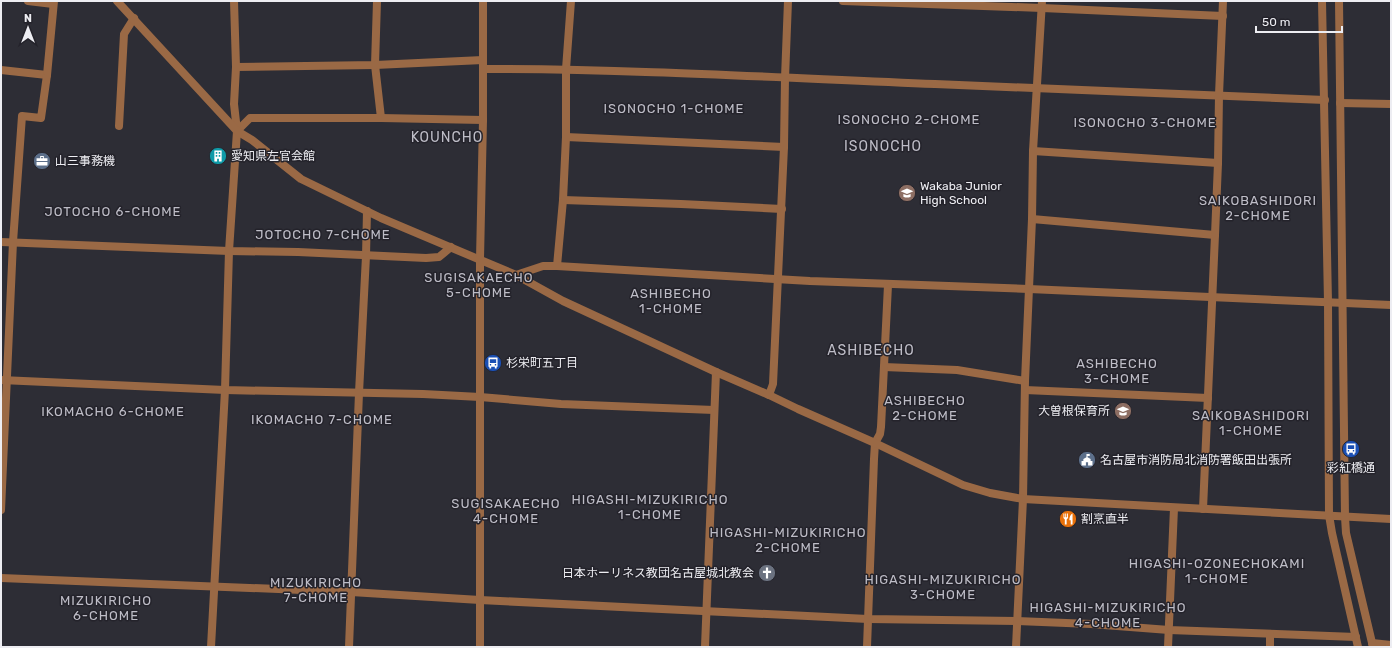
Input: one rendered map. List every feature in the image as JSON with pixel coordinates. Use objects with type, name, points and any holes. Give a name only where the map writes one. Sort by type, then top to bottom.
[{"type":"street","points":[[1,510],[4,380],[22,116],[41,118],[54,2],[28,1]]},
{"type":"street","points":[[116,1],[134,18],[237,131],[252,140],[301,179],[367,212],[516,275],[563,301],[716,372],[875,443],[963,485],[990,493],[1023,499],[1329,515],[1391,520]]},
{"type":"street","points":[[211,647],[213,587],[225,390],[229,251],[237,131],[234,104],[236,68],[234,1]]},
{"type":"street","points":[[377,1],[376,65],[380,118]]},
{"type":"street","points":[[480,647],[480,259],[483,120],[483,1]]},
{"type":"street","points":[[557,266],[563,200],[566,137],[566,69],[571,1]]},
{"type":"street","points":[[770,395],[773,384],[779,279],[788,1]]},
{"type":"street","points":[[842,1],[1042,4],[1223,16]]},
{"type":"street","points":[[1203,509],[1216,235],[1223,1]]},
{"type":"street","points":[[1322,1],[1328,302],[1329,515],[1358,647]]},
{"type":"street","points":[[1339,1],[1346,533],[1373,645],[1391,645]]},
{"type":"street","points":[[1016,647],[1023,499],[1025,381],[1032,219],[1033,151],[1042,4]]},
{"type":"street","points":[[119,126],[124,34],[134,18]]},
{"type":"street","points":[[236,68],[376,65],[483,60]]},
{"type":"street","points":[[483,69],[566,69],[1325,100]]},
{"type":"street","points":[[1,70],[47,75]]},
{"type":"street","points":[[1340,103],[1391,104]]},
{"type":"street","points":[[237,131],[250,118],[483,120]]},
{"type":"street","points":[[566,137],[784,147]]},
{"type":"street","points":[[1033,151],[1218,163]]},
{"type":"street","points":[[563,200],[782,209]]},
{"type":"street","points":[[349,647],[367,212]]},
{"type":"street","points":[[1032,219],[1216,235]]},
{"type":"street","points":[[1,242],[426,258],[439,257],[451,247]]},
{"type":"street","points":[[516,275],[543,266],[557,266],[888,285],[1029,289],[1391,305]]},
{"type":"street","points":[[867,647],[875,443],[880,434],[881,427],[888,285]]},
{"type":"street","points":[[884,368],[957,370],[1025,381]]},
{"type":"street","points":[[705,647],[716,372]]},
{"type":"street","points":[[4,380],[225,390],[480,397],[561,404],[714,410]]},
{"type":"street","points":[[1025,390],[1208,398]]},
{"type":"street","points":[[1168,647],[1174,508]]},
{"type":"street","points":[[1,578],[351,592],[480,600],[868,619],[1017,621],[1091,624],[1168,630],[1356,637]]},
{"type":"street","points":[[1270,634],[1270,647]]},
{"type":"place","name":"愛知県左官会館","points":[[218,156]]},
{"type":"place","name":"山三事務機","points":[[42,161]]},
{"type":"place","name":"Wakaba Junior High School","points":[[907,193]]},
{"type":"place","name":"杉栄町五丁目","points":[[493,363]]},
{"type":"place","name":"大曽根保育所","points":[[1123,411]]},
{"type":"place","name":"彩紅橋通","points":[[1351,449]]},
{"type":"place","name":"名古屋市消防局北消防署飯田出張所","points":[[1087,460]]},
{"type":"place","name":"割烹直半","points":[[1068,519]]},
{"type":"place","name":"日本ホーリネス教団名古屋城北教会","points":[[767,573]]},
{"type":"district","name":"ISONOCHO 1-CHOME","points":[[674,108]]},
{"type":"district","name":"ISONOCHO 2-CHOME","points":[[909,119]]},
{"type":"district","name":"ISONOCHO 3-CHOME","points":[[1145,122]]},
{"type":"district","name":"KOUNCHO","points":[[447,137]]},
{"type":"district","name":"ISONOCHO","points":[[883,146]]},
{"type":"district","name":"SAIKOBASHIDORI 2-CHOME","points":[[1258,208]]},
{"type":"district","name":"JOTOCHO 6-CHOME","points":[[113,211]]},
{"type":"district","name":"JOTOCHO 7-CHOME","points":[[323,234]]},
{"type":"district","name":"SUGISAKAECHO 5-CHOME","points":[[479,284]]},
{"type":"district","name":"ASHIBECHO 1-CHOME","points":[[671,300]]},
{"type":"district","name":"ASHIBECHO","points":[[871,350]]},
{"type":"district","name":"ASHIBECHO 3-CHOME","points":[[1117,370]]},
{"type":"district","name":"ASHIBECHO 2-CHOME","points":[[925,408]]},
{"type":"district","name":"IKOMACHO 6-CHOME","points":[[113,411]]},
{"type":"district","name":"IKOMACHO 7-CHOME","points":[[322,419]]},
{"type":"district","name":"SAIKOBASHIDORI 1-CHOME","points":[[1251,422]]},
{"type":"district","name":"HIGASHI-MIZUKIRICHO 1-CHOME","points":[[650,506]]},
{"type":"district","name":"SUGISAKAECHO 4-CHOME","points":[[506,510]]},
{"type":"district","name":"HIGASHI-MIZUKIRICHO 2-CHOME","points":[[788,540]]},
{"type":"district","name":"HIGASHI-OZONECHOKAMI 1-CHOME","points":[[1217,570]]},
{"type":"district","name":"HIGASHI-MIZUKIRICHO 3-CHOME","points":[[943,586]]},
{"type":"district","name":"MIZUKIRICHO 7-CHOME","points":[[316,590]]},
{"type":"district","name":"MIZUKIRICHO 6-CHOME","points":[[106,608]]},
{"type":"district","name":"HIGASHI-MIZUKIRICHO 4-CHOME","points":[[1108,614]]}]
